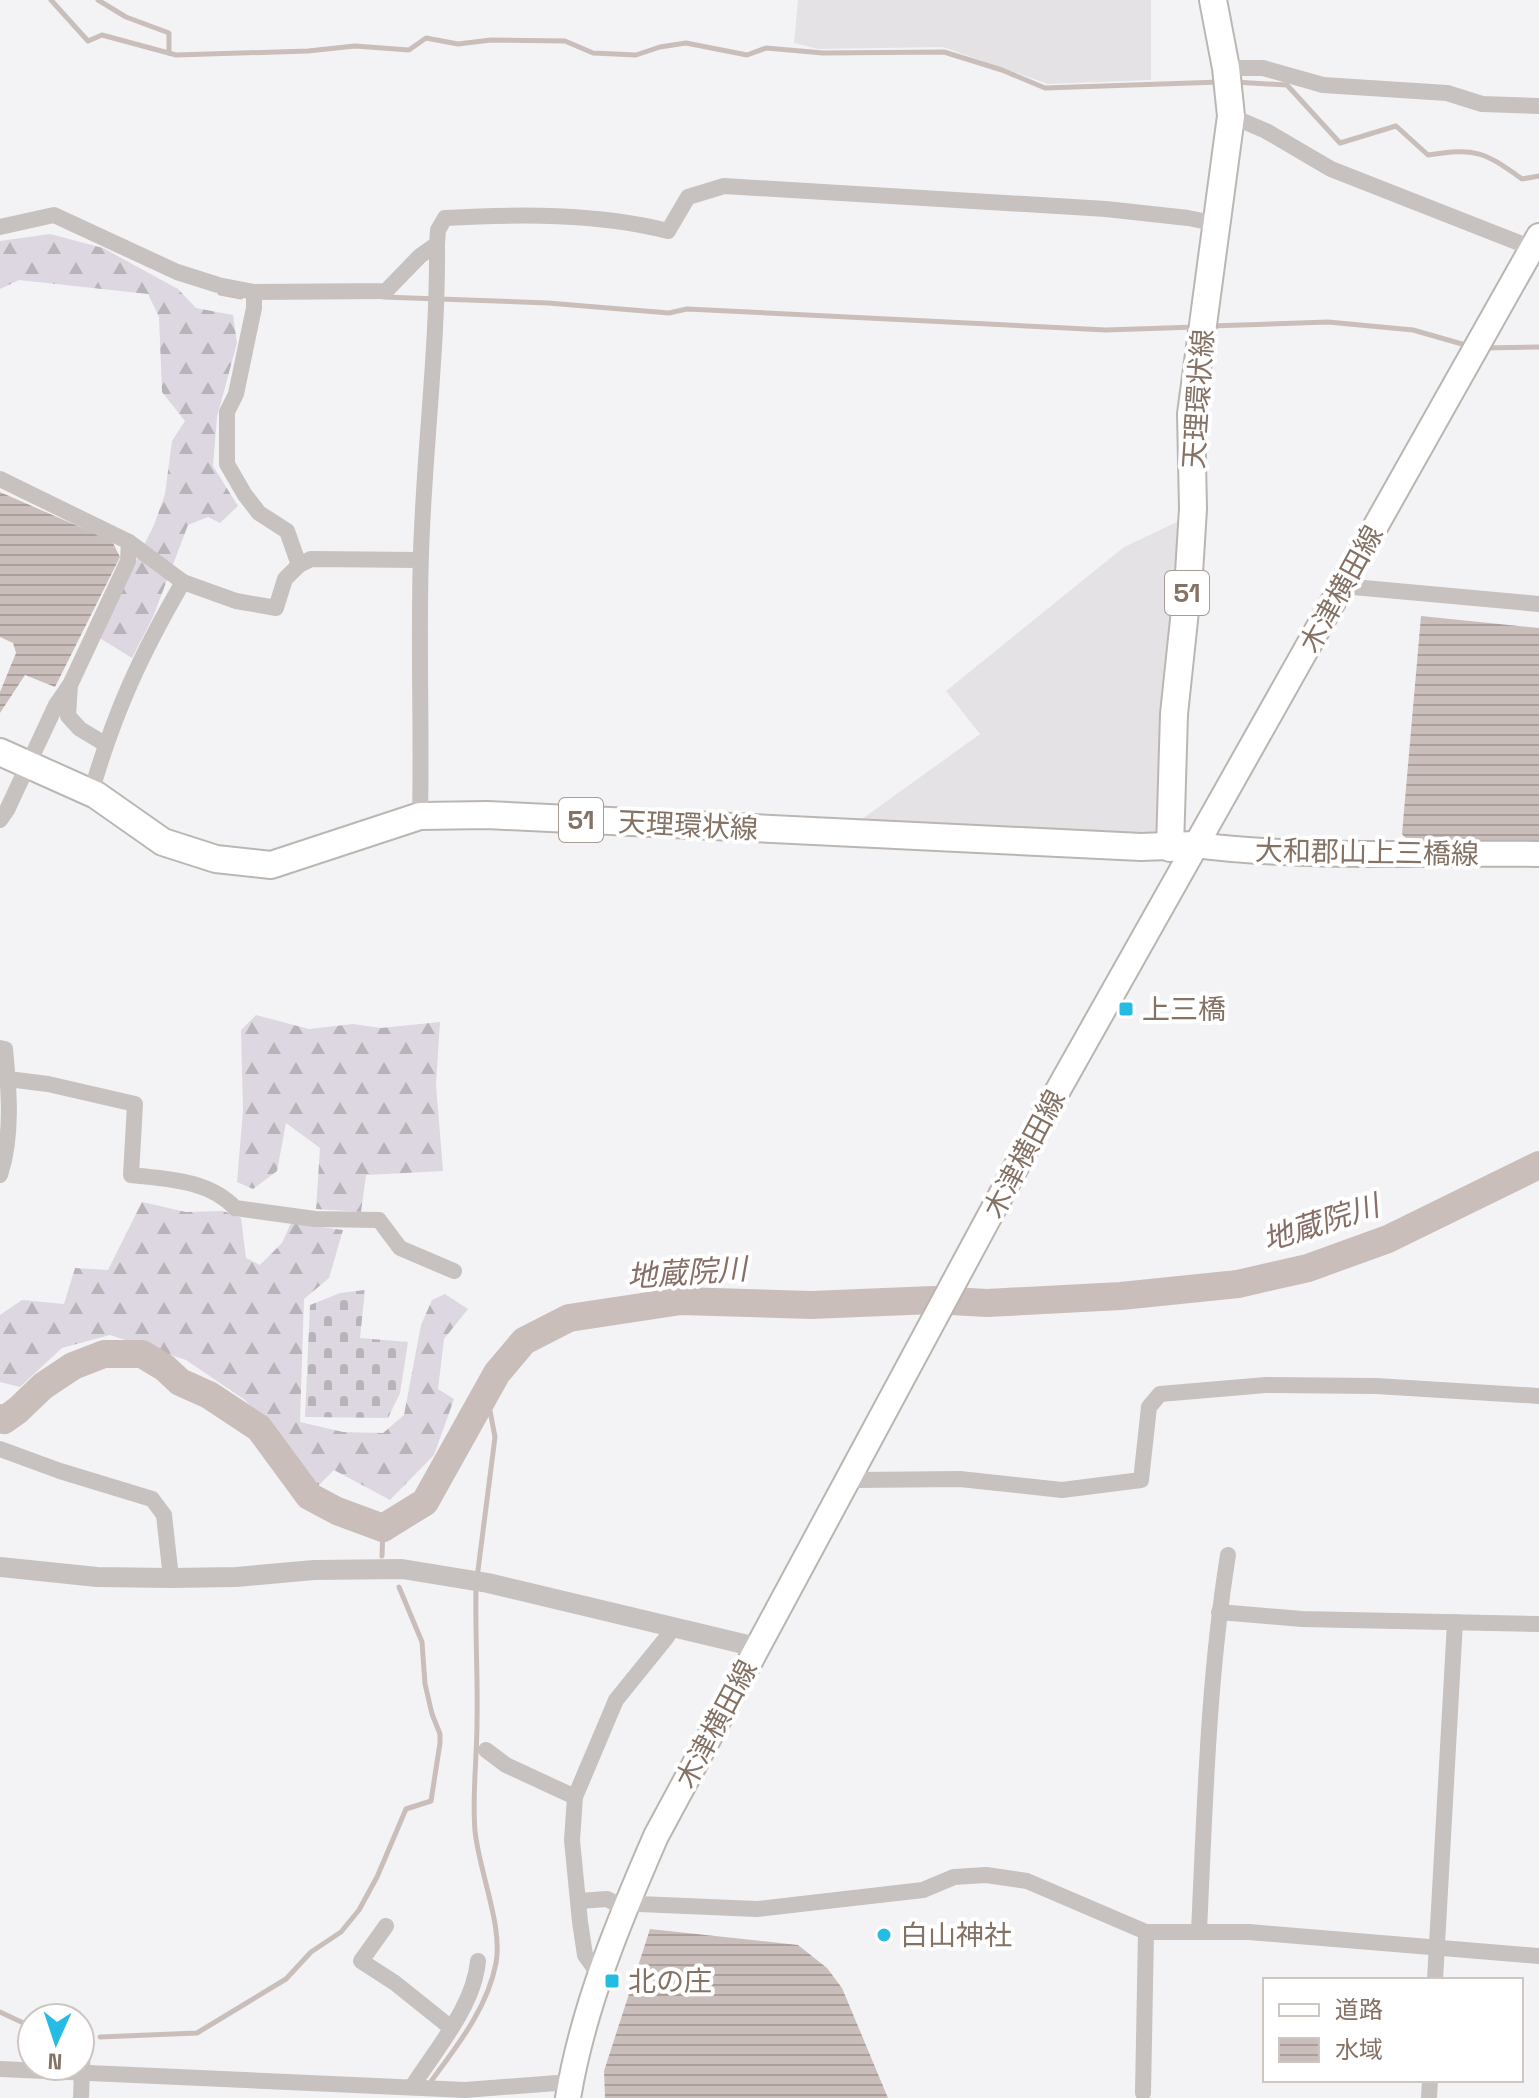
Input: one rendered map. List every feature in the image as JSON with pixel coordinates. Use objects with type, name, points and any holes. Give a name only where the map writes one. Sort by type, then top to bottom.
[{"type":"main road","name":"天理環状線","points":[[0,752],[91,793],[163,842],[216,859],[271,865],[420,816],[487,815],[1183,846],[1174,714],[1193,509],[1191,414],[1231,116],[1226,68],[1213,0]]},
{"type":"main road","name":"木津横田線","points":[[569,2090],[579,2040],[600,1976],[656,1836],[1044,1115],[1127,972],[1183,846],[1345,583],[1536,242]]},
{"type":"main road","name":"大和郡山上三橋線","points":[[1183,846],[1282,851],[1539,854]]},
{"type":"street","points":[[1226,68],[1263,68],[1323,85],[1447,93],[1482,104],[1539,106]]},
{"type":"street","points":[[1231,116],[1266,131],[1331,169],[1536,242]]},
{"type":"street","points":[[420,816],[420,560],[438,230],[445,218],[502,215],[634,223],[668,231],[688,197],[724,186],[1106,209],[1218,224]]},
{"type":"street","points":[[0,227],[54,215],[177,272],[254,299],[386,291],[420,256],[437,244]]},
{"type":"street","points":[[254,299],[236,394],[227,412],[227,464],[259,513],[287,531],[299,565]]},
{"type":"street","points":[[0,479],[129,542],[183,582],[236,601],[276,608],[285,579],[299,565],[311,559],[420,560]]},
{"type":"street","points":[[0,820],[56,705],[70,685],[128,561],[129,542]]},
{"type":"street","points":[[91,793],[105,744],[145,647],[183,582]]},
{"type":"street","points":[[1345,583],[1353,587],[1539,604]]},
{"type":"street","points":[[70,685],[68,716],[80,729],[105,744]]},
{"type":"street","points":[[0,1048],[5,1049],[8,1079],[0,1175]]},
{"type":"street","points":[[8,1079],[48,1084],[135,1104],[131,1175],[196,1184],[226,1198],[235,1208],[315,1219],[379,1220],[400,1248],[454,1271]]},
{"type":"street","points":[[849,1476],[857,1480],[960,1479],[1062,1490],[1141,1480],[1149,1407],[1160,1394],[1282,1385],[1376,1386],[1539,1396]]},
{"type":"street","points":[[0,1449],[152,1499],[164,1515],[171,1578]]},
{"type":"street","points":[[1199,1931],[1209,1712],[1228,1555]]},
{"type":"street","points":[[0,1567],[97,1577],[171,1578],[236,1577],[314,1570],[402,1569],[480,1581],[748,1645],[756,1650]]},
{"type":"street","points":[[1219,1612],[1302,1619],[1539,1624]]},
{"type":"street","points":[[1435,1978],[1455,1622]]},
{"type":"street","points":[[600,1976],[585,1955],[572,1840],[575,1797],[616,1700],[672,1627]]},
{"type":"street","points":[[486,1750],[506,1765],[575,1797]]},
{"type":"street","points":[[579,1901],[607,1899],[615,1903],[757,1909],[923,1890],[954,1877],[986,1875],[1027,1881],[1146,1932],[1249,1932],[1539,1956]]},
{"type":"street","points":[[386,1926],[361,1961],[395,1983],[450,2027]]},
{"type":"street","points":[[1143,2093],[1146,1932]]},
{"type":"street","points":[[413,2087],[475,1984],[478,1961]]},
{"type":"street","points":[[96,2074],[346,2091],[413,2087],[569,2090]]},
{"type":"shaded area","points":[[798,0],[1151,0],[1151,80],[1048,84],[943,47],[818,49],[794,43]]},
{"type":"shaded area","points":[[1179,521],[1163,822],[1152,838],[855,824],[980,734],[946,691],[1124,547]]},
{"type":"green space","points":[[50,234],[103,248],[178,289],[196,308],[233,315],[237,343],[217,417],[213,466],[238,506],[220,523],[208,517],[188,525],[153,617],[132,658],[98,637],[154,525],[165,494],[172,441],[185,421],[162,392],[159,317],[148,294],[19,280],[0,289],[0,241]]},
{"type":"green space","points":[[256,1015],[309,1029],[353,1024],[381,1028],[440,1022],[436,1085],[443,1171],[366,1175],[361,1212],[316,1209],[320,1148],[286,1123],[277,1171],[253,1189],[237,1182],[243,1110],[241,1030]]},
{"type":"green space","points":[[142,1202],[186,1212],[223,1211],[241,1218],[246,1258],[260,1265],[282,1243],[291,1223],[343,1230],[329,1278],[304,1299],[300,1422],[343,1432],[383,1433],[404,1415],[421,1325],[432,1300],[445,1294],[468,1309],[444,1339],[438,1389],[454,1399],[434,1455],[390,1500],[334,1470],[317,1487],[287,1445],[245,1400],[186,1360],[110,1335],[62,1348],[20,1387],[0,1382],[0,1315],[22,1300],[64,1304],[75,1268],[108,1270]]},
{"type":"green space","points":[[365,1290],[360,1338],[408,1342],[400,1393],[388,1418],[305,1417],[310,1305],[340,1293]]},
{"type":"water","points":[[0,492],[112,541],[120,557],[55,687],[25,675],[0,713],[0,692],[16,653],[13,643],[0,637]]},
{"type":"water","points":[[1421,616],[1539,628],[1539,844],[1410,843],[1402,834]]},
{"type":"water","points":[[650,1929],[798,1945],[827,1968],[842,1988],[888,2098],[605,2098],[604,2071]]},
{"type":"waterway","points":[[51,0],[88,41],[102,35],[176,55],[308,51],[355,46],[409,50],[426,38],[458,44],[491,40],[565,41],[593,53],[636,55],[686,43],[747,55],[766,48],[823,53],[944,52],[1002,70],[1045,88],[1220,82]]},
{"type":"waterway","points":[[98,0],[126,17],[169,33],[169,53]]},
{"type":"waterway","points":[[1234,82],[1287,85],[1340,143],[1396,126],[1428,155],[1469,152],[1498,162],[1522,179],[1539,176]]},
{"type":"waterway","points":[[220,293],[241,297]]},
{"type":"waterway","points":[[383,297],[548,303],[669,313],[687,309],[1106,330],[1196,327]]},
{"type":"waterway","points":[[1210,326],[1328,322],[1413,330],[1469,346]]},
{"type":"waterway","points":[[1483,348],[1539,347]]},
{"type":"waterway","name":"地蔵院川","points":[[0,1418],[4,1420],[43,1386],[73,1366],[104,1354],[142,1354],[180,1382],[209,1395],[259,1428],[309,1496],[337,1511],[383,1528],[425,1502],[497,1373],[524,1341],[569,1318],[681,1301],[811,1305],[933,1300],[987,1303],[1121,1296],[1238,1284],[1308,1268],[1388,1239],[1539,1165]]},
{"type":"waterway","points":[[477,1578],[495,1437],[490,1411],[483,1401]]},
{"type":"waterway","points":[[382,1556],[383,1528]]},
{"type":"waterway","points":[[100,2037],[197,2033],[286,1979],[311,1952],[341,1932],[359,1910],[406,1809],[431,1801],[440,1743],[425,1684],[422,1642],[399,1587]]},
{"type":"waterway","points":[[429,2084],[478,2012],[496,1963],[496,1932],[477,1847],[474,1817],[476,1588]]},
{"type":"waterway","points":[[0,2012],[16,2020]]},
{"type":"place","name":"上三橋","points":[[1126,1009]]},
{"type":"place","name":"白山神社","points":[[884,1935]]},
{"type":"place","name":"北の庄","points":[[612,1981]]}]
